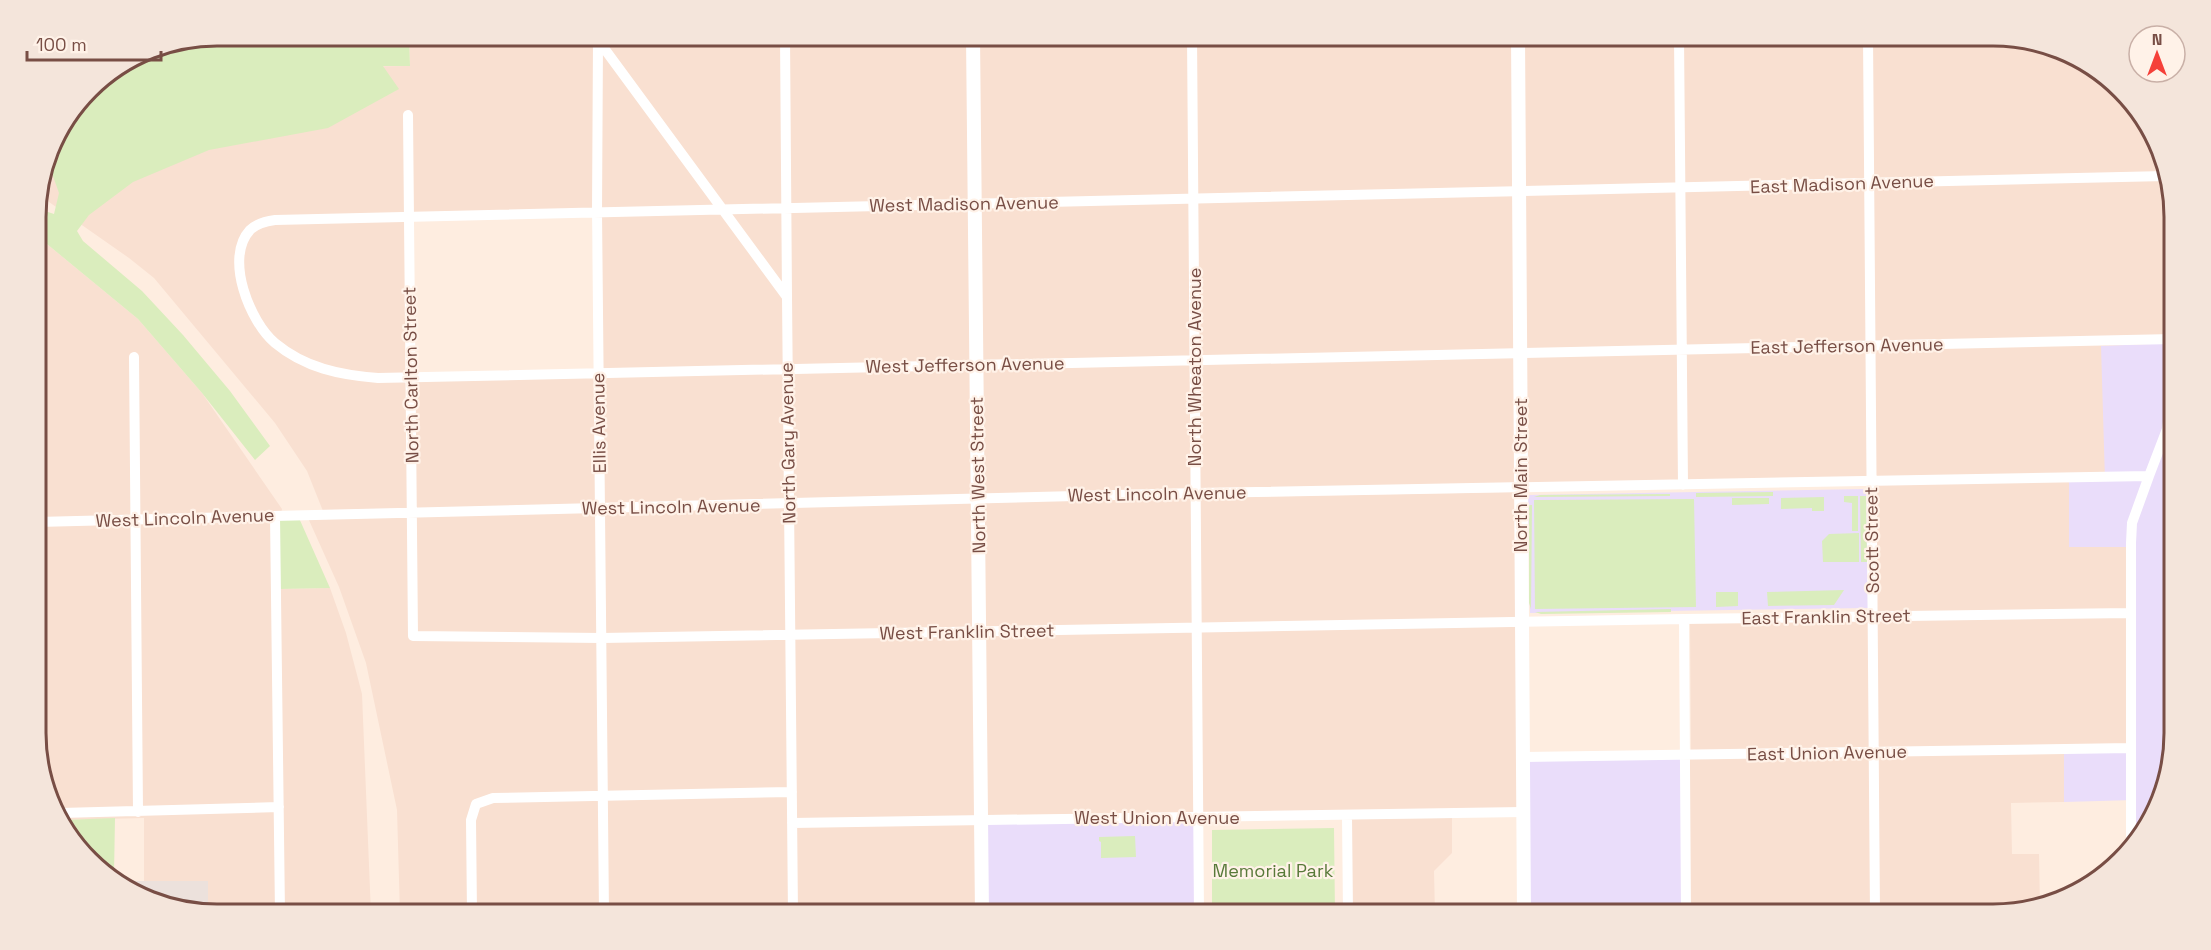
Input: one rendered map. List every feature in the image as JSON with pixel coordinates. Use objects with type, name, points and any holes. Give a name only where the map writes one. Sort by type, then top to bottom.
[{"type":"street","name":"Ellis Avenue","points":[[597,47],[604,904]]},
{"type":"street","points":[[604,47],[787,297]]},
{"type":"street","name":"North Gary Avenue","points":[[785,47],[793,904]]},
{"type":"street","name":"North West Street","points":[[973,47],[982,904]]},
{"type":"street","name":"North Wheaton Avenue","points":[[1192,47],[1199,903]]},
{"type":"street","name":"North Main Street","points":[[1518,47],[1524,903]]},
{"type":"street","points":[[1679,47],[1683,485]]},
{"type":"street","name":"Scott Street","points":[[1868,47],[1875,903]]},
{"type":"street","name":"North Carlton Street","points":[[408,115],[413,636]]},
{"type":"street","name":"East Madison Avenue","points":[[1519,192],[2159,176]]},
{"type":"street","name":"West Madison Avenue","points":[[411,378],[346,375],[317,368],[294,357],[273,342],[257,320],[245,294],[240,266],[241,249],[250,230],[267,221],[409,216],[1519,192]]},
{"type":"street","name":"East Jefferson Avenue","points":[[1520,353],[2164,339]]},
{"type":"street","name":"West Jefferson Avenue","points":[[411,378],[1520,353]]},
{"type":"street","points":[[134,357],[138,812]]},
{"type":"street","points":[[2132,832],[2130,613],[2132,523],[2164,438]]},
{"type":"street","name":"West Lincoln Avenue","points":[[46,522],[1196,493],[2149,476]]},
{"type":"street","points":[[275,516],[280,904]]},
{"type":"street","name":"East Franklin Street","points":[[1522,623],[2130,613]]},
{"type":"street","points":[[1684,619],[1686,903]]},
{"type":"street","name":"West Franklin Street","points":[[413,636],[602,638],[1522,623]]},
{"type":"street","name":"East Union Avenue","points":[[1523,757],[2131,748]]},
{"type":"street","points":[[472,904],[471,820],[476,804],[493,798],[792,792]]},
{"type":"street","points":[[67,813],[279,807]]},
{"type":"street","name":"West Union Avenue","points":[[792,823],[1523,812]]},
{"type":"street","points":[[1347,816],[1348,903]]},
{"type":"shaded area","points":[[409,47],[2004,47],[2037,52],[2079,69],[2114,97],[2129,114],[2142,132],[2151,152],[2159,174],[2163,196],[2164,363],[2105,482],[2069,547],[2126,547],[2126,609],[1877,614],[1875,485],[323,511],[307,471],[275,423],[154,278],[48,201],[52,174],[64,142],[75,123],[105,89],[132,69],[410,66]],"holes":[[[592,216],[596,370],[415,374],[412,219]]]},
{"type":"shaded area","points":[[47,244],[138,319],[202,393],[282,509],[280,589],[330,588],[346,633],[362,694],[371,904],[208,903],[207,881],[144,882],[144,818],[70,820],[52,776],[48,754],[46,732]]},
{"type":"shaded area","points":[[2164,343],[2164,743],[2159,776],[2142,818],[2134,829],[2134,800],[2064,802],[2064,753],[2133,752],[2126,547],[2069,547],[2069,482],[2105,481],[2101,346]]},
{"type":"shaded area","points":[[1866,489],[1868,608],[1530,613],[1528,495]]},
{"type":"shaded area","points":[[1515,492],[1518,809],[985,815],[981,502]]},
{"type":"shaded area","points":[[973,502],[977,904],[400,904],[397,810],[366,663],[339,587],[308,518]]},
{"type":"shaded area","points":[[2126,616],[2128,746],[1691,751],[1690,622]]},
{"type":"shaded area","points":[[2064,753],[2064,802],[2011,803],[2012,854],[2039,854],[2040,897],[2037,898],[2004,903],[1690,903],[1690,758]]},
{"type":"shaded area","points":[[1682,757],[1683,903],[1527,903],[1526,761]]},
{"type":"shaded area","points":[[1452,818],[1452,853],[1434,871],[1435,903],[1352,903],[1351,819]]},
{"type":"shaded area","points":[[1194,821],[1195,903],[985,904],[984,822]]},
{"type":"shaded area","points":[[132,881],[208,881],[208,903],[174,898]]},
{"type":"green space","points":[[207,47],[409,47],[410,66],[383,66],[399,89],[328,128],[209,150],[133,182],[89,215],[77,231],[83,241],[142,291],[230,391],[270,446],[255,460],[202,393],[138,319],[47,244],[47,212],[54,214],[59,193],[52,174],[64,142],[75,123],[105,89],[142,64],[184,50]]},
{"type":"green space","points":[[1773,492],[1773,496],[1696,497],[1696,493]]},
{"type":"green space","points":[[1670,494],[1670,496],[1534,497],[1540,495]]},
{"type":"green space","points":[[1844,496],[1858,496],[1858,531],[1852,531],[1852,503],[1844,502]]},
{"type":"green space","points":[[1860,496],[1866,496],[1867,562],[1861,562]]},
{"type":"green space","points":[[1824,497],[1824,511],[1812,511],[1812,508],[1781,509],[1781,498]]},
{"type":"green space","points":[[1732,498],[1769,498],[1769,504],[1732,505]]},
{"type":"green space","points":[[1694,499],[1696,607],[1535,609],[1534,500]]},
{"type":"green space","points":[[1529,505],[1532,505],[1531,609],[1529,603]]},
{"type":"green space","points":[[280,518],[299,518],[330,588],[280,589]]},
{"type":"green space","points":[[1859,533],[1859,562],[1823,562],[1822,541],[1829,534]]},
{"type":"green space","points":[[1844,590],[1834,605],[1768,606],[1767,592]]},
{"type":"green space","points":[[1716,592],[1738,592],[1738,606],[1716,607]]},
{"type":"green space","points":[[1671,609],[1671,612],[1541,614],[1535,612]]},
{"type":"green space","points":[[115,818],[114,868],[97,853],[70,820]]},
{"type":"green space","name":"Memorial Park","points":[[1334,828],[1335,903],[1212,903],[1212,830]]},
{"type":"green space","points":[[1135,836],[1136,857],[1101,858],[1099,837]]}]
